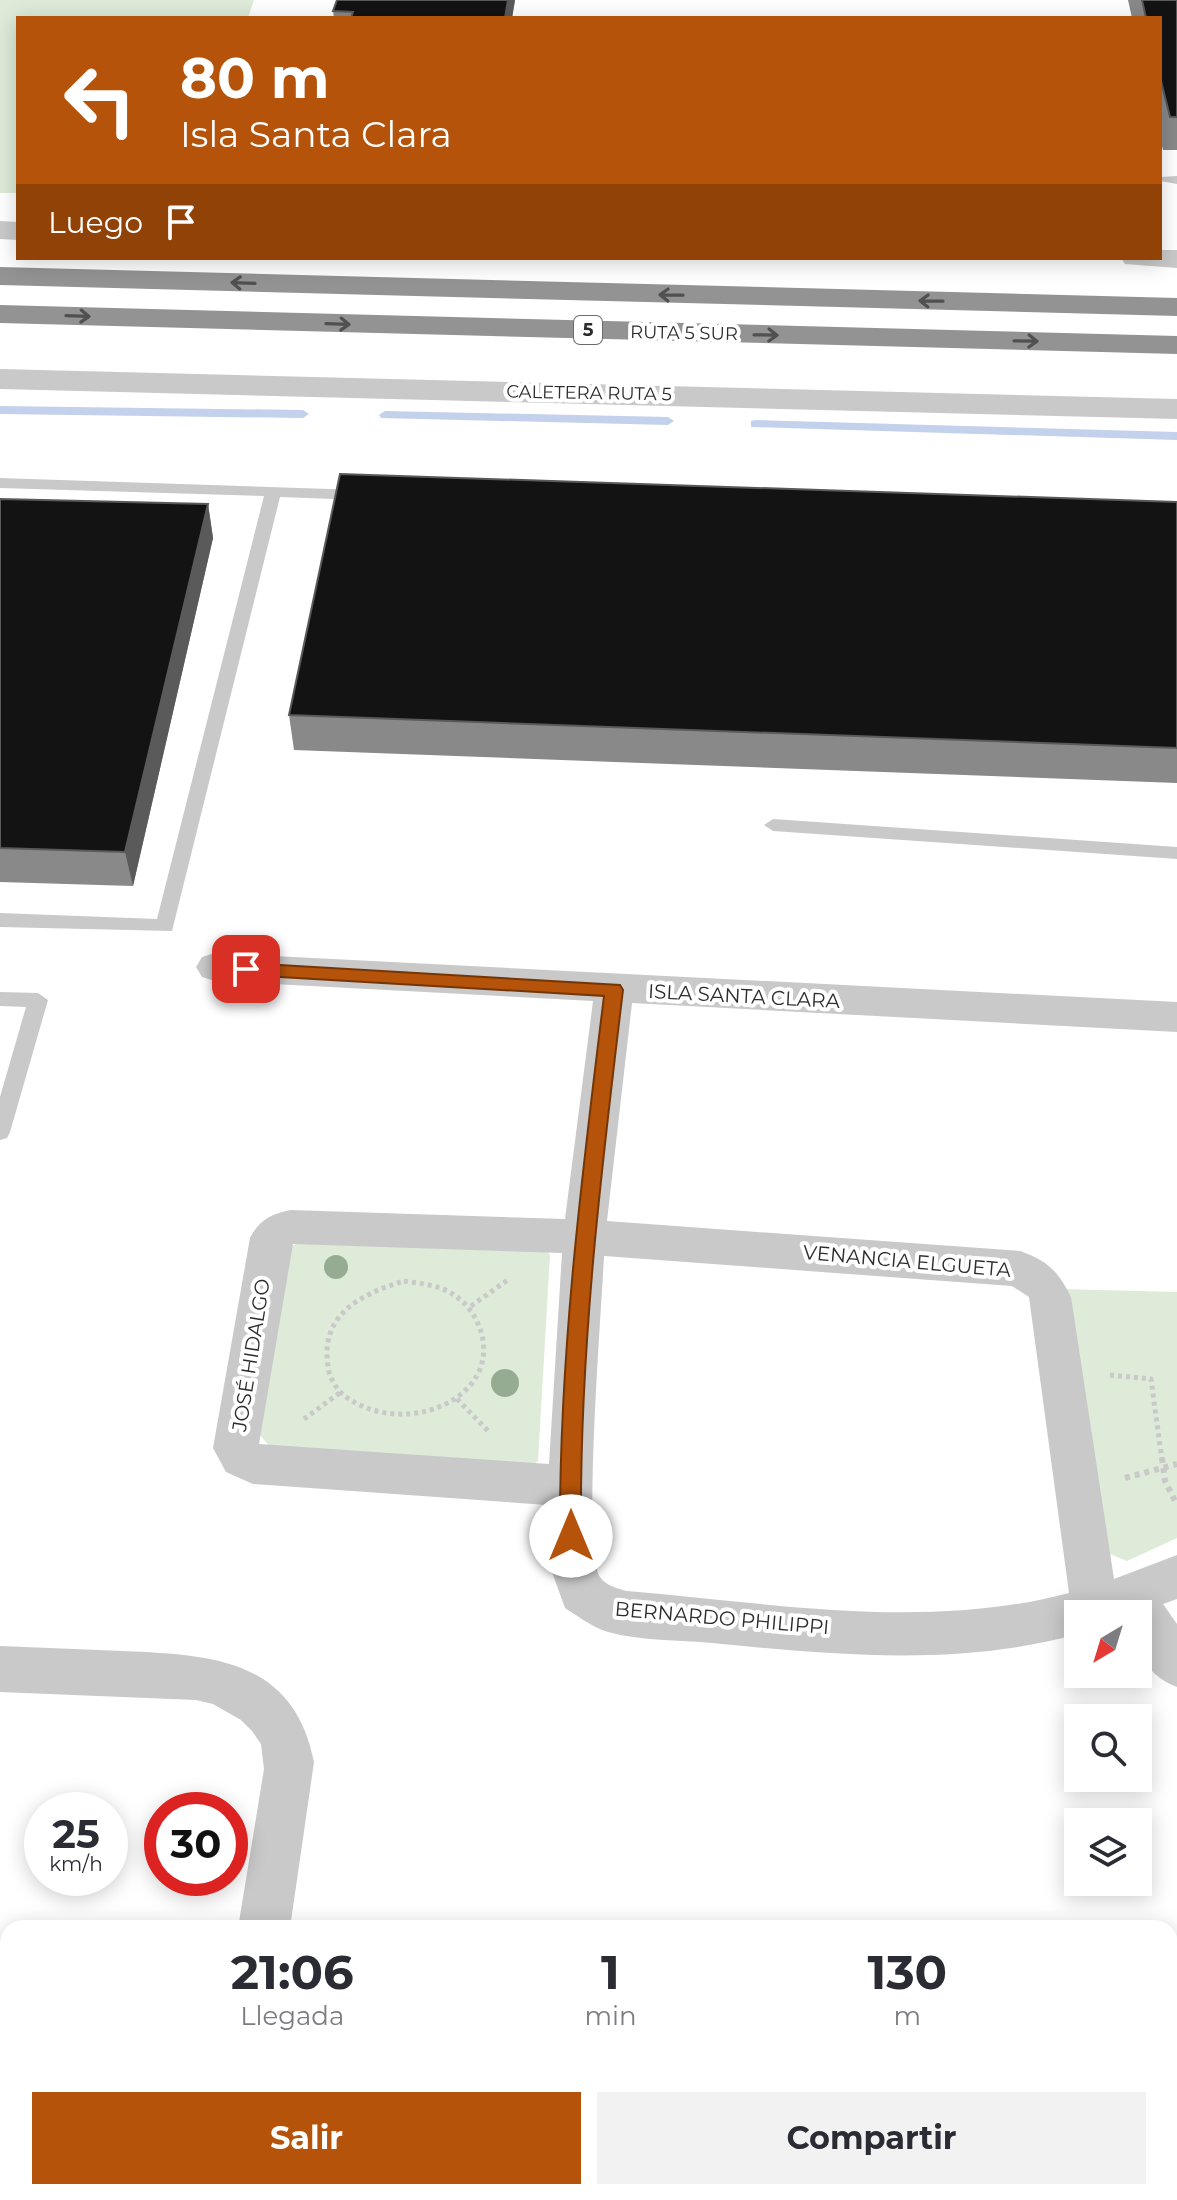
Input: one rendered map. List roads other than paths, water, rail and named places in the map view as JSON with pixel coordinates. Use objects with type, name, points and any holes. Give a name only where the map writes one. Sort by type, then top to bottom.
[{"type":"highway","name":"RUTA 5 SUR","points":[[0,276],[1177,307]]},
{"type":"highway","name":"RUTA 5 SUR","points":[[0,314],[1177,345]]},
{"type":"street","name":"CALETERA RUTA 5","points":[[0,379],[1177,409]]},
{"type":"street","name":"ISLA SANTA CLARA","points":[[215,967],[1177,1017]]},
{"type":"street","name":"BERNARDO PHILIPPI","points":[[614,990],[584,1237],[570,1486],[571,1561],[582,1593],[609,1610],[891,1632],[1020,1626],[1064,1617]]},
{"type":"street","name":"JOSÉ HIDALGO","points":[[570,1486],[253,1464],[242,1458],[236,1448],[268,1244],[282,1229],[584,1237]]},
{"type":"street","name":"VENANCIA ELGUETA","points":[[584,1237],[1020,1269],[1044,1285],[1050,1297],[1062,1370],[1112,1600]]},
{"type":"street","name":"BERNARDO PHILIPPI","points":[[1115,1600],[1177,1577]]},
{"type":"street","points":[[1152,1640],[1177,1664]]},
{"type":"street","points":[[0,1669],[196,1677],[224,1683],[249,1695],[266,1709],[282,1731],[289,1764],[265,1920]]},
{"type":"lane","points":[[0,483],[384,495]]},
{"type":"lane","points":[[0,920],[165,926],[273,493]]},
{"type":"lane","points":[[773,825],[1177,853]]},
{"type":"lane","points":[[0,999],[38,1000],[0,1132]]},
{"type":"waterway","points":[[0,410],[303,414]]},
{"type":"waterway","points":[[385,415],[668,421]]},
{"type":"waterway","points":[[755,424],[1177,436]]}]
